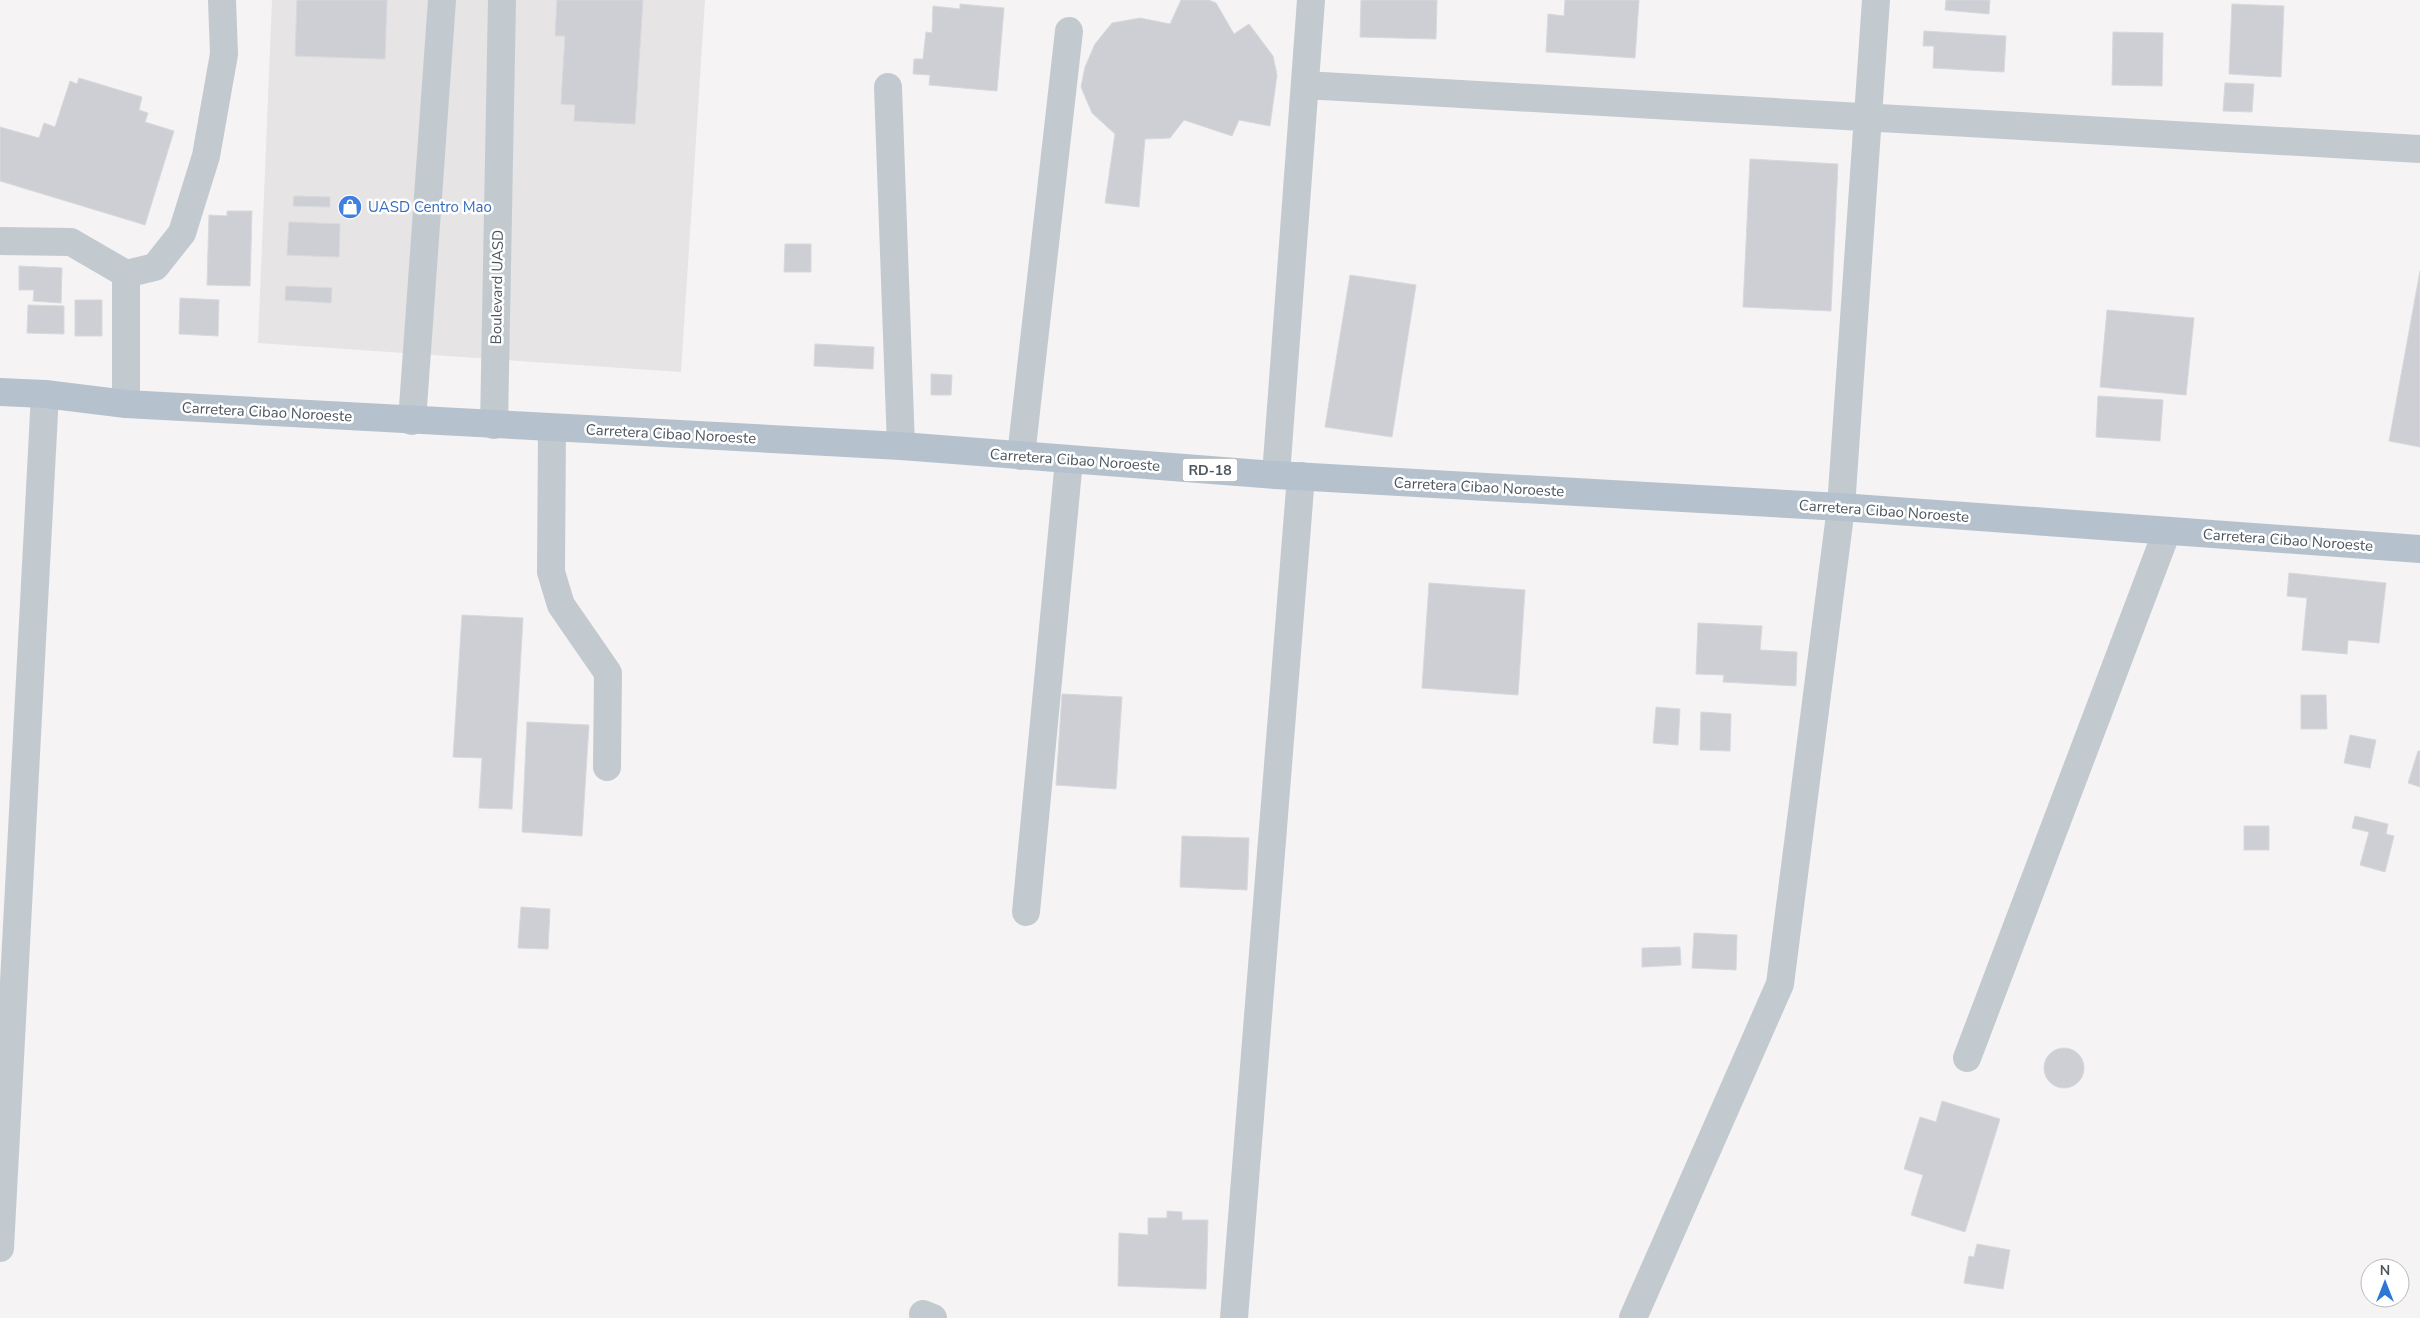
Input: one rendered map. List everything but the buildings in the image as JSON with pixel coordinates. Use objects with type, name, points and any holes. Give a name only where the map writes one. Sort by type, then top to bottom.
[{"type":"main road","name":"Carretera Cibao Noroeste","points":[[0,392],[45,394],[126,404],[901,446],[1288,476],[1841,508],[2420,550]]},
{"type":"street","points":[[0,241],[71,242],[126,274],[154,266],[182,233],[206,156],[224,54],[222,0]]},
{"type":"street","points":[[412,421],[442,0]]},
{"type":"street","name":"Boulevard UASD","points":[[494,425],[502,0]]},
{"type":"street","points":[[1234,1318],[1288,476],[1305,85],[1311,0]]},
{"type":"street","points":[[1633,1318],[1780,984],[1841,508],[1876,0]]},
{"type":"street","points":[[1021,456],[1069,31]]},
{"type":"street","points":[[1305,85],[2420,149]]},
{"type":"street","points":[[888,87],[901,446]]},
{"type":"street","points":[[126,274],[126,404]]},
{"type":"street","points":[[0,1248],[45,394]]},
{"type":"street","points":[[552,428],[551,572],[560,605],[608,673],[606,767]]},
{"type":"street","points":[[1026,912],[1069,460]]},
{"type":"street","points":[[1967,1058],[2167,531]]},
{"type":"shaded area","points":[[272,0],[705,0],[681,372],[258,343]]},
{"type":"place","name":"UASD Centro Mao","points":[[350,207]]}]
